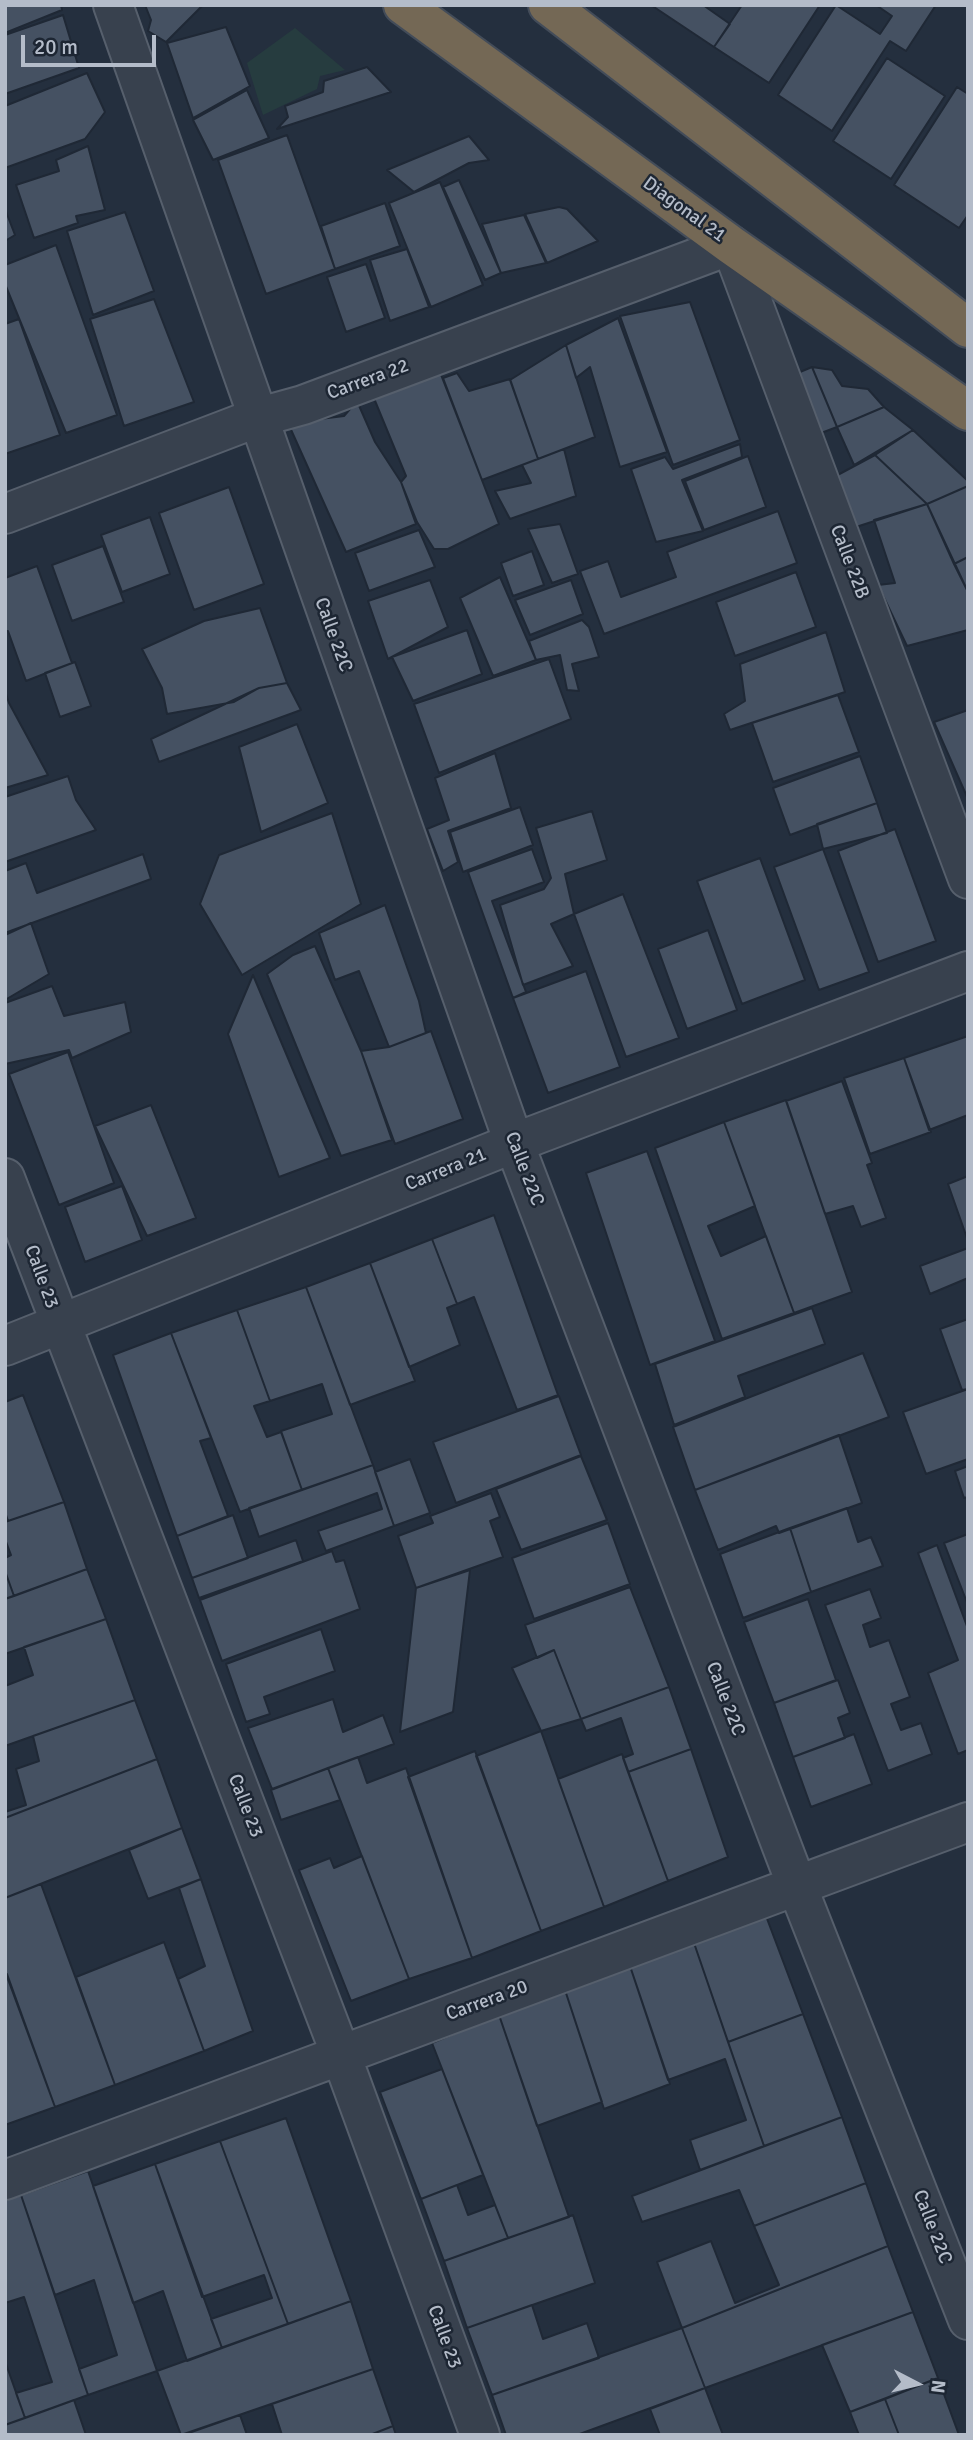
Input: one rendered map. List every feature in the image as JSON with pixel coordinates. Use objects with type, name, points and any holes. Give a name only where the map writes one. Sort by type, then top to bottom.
[{"type":"highway","name":"Diagonal 21","points":[[403,5],[731,245],[968,411]]},
{"type":"highway","points":[[548,5],[968,328]]},
{"type":"street","name":"Calle 22C","points":[[113,5],[256,418],[514,1143],[796,1886],[968,2320]]},
{"type":"street","name":"Carrera 22","points":[[5,514],[256,418],[303,405],[731,245]]},
{"type":"street","name":"Calle 22B","points":[[731,245],[968,879]]},
{"type":"street","name":"Carrera 21","points":[[5,1346],[514,1143],[968,971]]},
{"type":"street","name":"Calle 23","points":[[5,1178],[341,2055],[480,2435]]},
{"type":"street","name":"Carrera 20","points":[[5,2180],[968,1822]]},
{"type":"green space","points":[[295,28],[345,70],[320,76],[317,89],[263,115],[247,63]]},
{"type":"building","points":[[5,5],[61,5],[62,10],[5,33]]},
{"type":"building","points":[[145,5],[203,5],[166,42],[148,31],[151,20]]},
{"type":"building","points":[[651,5],[703,5],[730,24],[714,47]]},
{"type":"building","points":[[742,5],[820,5],[769,83],[714,47]]},
{"type":"building","points":[[836,5],[880,34],[892,16],[876,5],[936,5],[906,51],[890,41],[832,131],[778,95]]},
{"type":"building","points":[[63,15],[79,68],[5,94],[5,35]]},
{"type":"building","points":[[226,27],[250,86],[193,118],[167,43]]},
{"type":"building","points":[[887,58],[945,96],[891,179],[833,141]]},
{"type":"building","points":[[367,67],[391,92],[277,129],[288,117],[285,106],[323,92],[324,81]]},
{"type":"building","points":[[87,73],[105,112],[85,139],[5,168],[5,106]]},
{"type":"building","points":[[957,87],[968,94],[968,215],[959,228],[894,185]]},
{"type":"building","points":[[247,90],[269,138],[213,160],[193,120]]},
{"type":"building","points":[[287,135],[335,269],[266,294],[218,160]]},
{"type":"building","points":[[469,136],[489,160],[469,163],[414,192],[387,170]]},
{"type":"building","points":[[88,146],[105,210],[76,216],[78,223],[34,238],[16,185],[59,171],[56,160]]},
{"type":"building","points":[[459,180],[501,273],[485,280],[443,187]]},
{"type":"building","points":[[440,182],[483,285],[431,307],[389,203]]},
{"type":"building","points":[[385,203],[400,246],[335,269],[321,226]]},
{"type":"building","points":[[559,207],[567,209],[598,241],[547,263],[525,214]]},
{"type":"building","points":[[5,209],[15,235],[5,241]]},
{"type":"building","points":[[125,212],[154,291],[93,315],[67,231]]},
{"type":"building","points":[[524,215],[546,263],[501,273],[482,224]]},
{"type":"building","points":[[56,245],[117,415],[66,433],[5,284],[5,265]]},
{"type":"building","points":[[407,249],[429,307],[390,321],[370,260]]},
{"type":"building","points":[[366,264],[385,318],[346,332],[327,277]]},
{"type":"building","points":[[154,299],[194,402],[124,426],[90,319]]},
{"type":"building","points":[[690,302],[740,440],[673,465],[620,316]]},
{"type":"building","points":[[618,318],[667,452],[620,467],[590,367],[576,378],[566,345]]},
{"type":"building","points":[[19,319],[60,435],[5,454],[5,324]]},
{"type":"building","points":[[566,345],[595,437],[538,459],[510,380]]},
{"type":"building","points":[[438,367],[499,524],[448,549],[434,549],[417,522],[401,482],[406,476],[373,396]]},
{"type":"building","points":[[812,367],[837,427],[808,438],[788,377]]},
{"type":"building","points":[[812,367],[832,370],[842,386],[868,389],[884,407],[837,427]]},
{"type":"building","points":[[457,373],[469,391],[510,379],[538,459],[482,480],[443,378]]},
{"type":"building","points":[[357,401],[375,442],[401,482],[416,524],[346,552],[288,423],[344,416]]},
{"type":"building","points":[[884,407],[913,430],[854,465],[837,427]]},
{"type":"building","points":[[913,430],[968,481],[968,486],[927,504],[875,455]]},
{"type":"building","points":[[740,444],[742,457],[682,480],[703,531],[656,542],[631,469],[665,457],[673,469]]},
{"type":"building","points":[[564,449],[576,496],[510,519],[495,491],[531,483],[522,465]]},
{"type":"building","points":[[875,455],[927,504],[853,528],[832,478]]},
{"type":"building","points":[[748,456],[766,507],[704,530],[685,481]]},
{"type":"building","points":[[968,486],[968,557],[954,564],[927,504]]},
{"type":"building","points":[[229,487],[264,584],[194,610],[159,513]]},
{"type":"building","points":[[927,504],[968,592],[968,630],[907,646],[878,585],[895,583],[874,520]]},
{"type":"building","points":[[778,511],[797,563],[604,634],[580,571],[608,561],[621,597],[676,577],[667,552]]},
{"type":"building","points":[[150,517],[170,574],[122,592],[101,535]]},
{"type":"building","points":[[560,524],[578,574],[552,583],[528,529]]},
{"type":"building","points":[[419,530],[435,567],[369,591],[355,553]]},
{"type":"building","points":[[103,546],[124,602],[72,621],[52,565]]},
{"type":"building","points":[[532,551],[544,585],[513,596],[501,563]]},
{"type":"building","points":[[968,557],[968,592],[954,564]]},
{"type":"building","points":[[37,566],[72,663],[26,681],[8,631],[5,631],[5,578]]},
{"type":"building","points":[[796,572],[816,627],[735,656],[716,602]]},
{"type":"building","points":[[500,577],[536,660],[493,676],[460,598]]},
{"type":"building","points":[[430,580],[448,627],[388,659],[368,601]]},
{"type":"building","points":[[571,580],[583,614],[530,635],[515,600]]},
{"type":"building","points":[[260,608],[287,683],[259,688],[234,702],[167,714],[162,688],[142,649],[204,621]]},
{"type":"building","points":[[582,620],[589,627],[599,657],[572,664],[579,691],[567,690],[560,655],[536,660],[529,641]]},
{"type":"building","points":[[467,630],[482,674],[413,701],[392,657]]},
{"type":"building","points":[[826,632],[845,692],[730,730],[724,714],[745,701],[740,664]]},
{"type":"building","points":[[549,659],[571,719],[439,773],[414,704]]},
{"type":"building","points":[[75,662],[91,706],[60,717],[45,673]]},
{"type":"building","points":[[287,683],[301,710],[159,762],[151,739],[259,688]]},
{"type":"building","points":[[5,691],[48,775],[5,788]]},
{"type":"building","points":[[838,695],[859,752],[773,782],[752,723]]},
{"type":"building","points":[[968,710],[968,799],[934,722]]},
{"type":"building","points":[[297,724],[328,803],[261,832],[239,747]]},
{"type":"building","points":[[495,753],[511,808],[448,831],[458,862],[443,871],[427,829],[449,820],[435,778]]},
{"type":"building","points":[[860,756],[877,803],[790,835],[773,788]]},
{"type":"building","points":[[68,776],[76,800],[96,830],[5,862],[5,797]]},
{"type":"building","points":[[877,803],[887,833],[823,849],[817,824]]},
{"type":"building","points":[[520,807],[533,845],[463,872],[450,832]]},
{"type":"building","points":[[592,811],[607,860],[565,874],[574,914],[551,924],[573,966],[523,985],[500,905],[544,889],[551,878],[536,828]]},
{"type":"building","points":[[332,813],[361,904],[242,975],[200,904],[219,855]]},
{"type":"building","points":[[895,829],[936,941],[878,962],[838,851]]},
{"type":"building","points":[[532,849],[544,882],[492,901],[526,992],[513,998],[468,872]]},
{"type":"building","points":[[823,849],[869,972],[819,990],[774,867]]},
{"type":"building","points":[[143,854],[151,879],[5,933],[5,871],[26,863],[37,893]]},
{"type":"building","points":[[760,858],[805,980],[742,1004],[697,881]]},
{"type":"building","points":[[623,894],[679,1038],[626,1057],[574,914]]},
{"type":"building","points":[[385,905],[419,1001],[426,1033],[389,1047],[359,971],[335,980],[319,933]]},
{"type":"building","points":[[31,923],[49,974],[5,1000],[5,935]]},
{"type":"building","points":[[708,930],[737,1010],[687,1029],[658,949]]},
{"type":"building","points":[[315,946],[361,1051],[392,1140],[341,1156],[267,974],[293,955]]},
{"type":"building","points":[[586,971],[620,1067],[548,1093],[513,998]]},
{"type":"building","points":[[253,975],[330,1158],[279,1177],[228,1034]]},
{"type":"building","points":[[52,986],[64,1016],[125,1002],[131,1032],[72,1058],[69,1050],[5,1064],[5,1003]]},
{"type":"building","points":[[431,1031],[463,1119],[395,1144],[361,1051],[389,1047]]},
{"type":"building","points":[[968,1036],[968,1115],[929,1130],[904,1058]]},
{"type":"building","points":[[68,1052],[114,1183],[59,1205],[9,1074]]},
{"type":"building","points":[[904,1058],[931,1132],[870,1154],[844,1078]]},
{"type":"building","points":[[842,1081],[872,1163],[867,1165],[886,1218],[861,1227],[853,1206],[825,1214],[786,1101]]},
{"type":"building","points":[[786,1100],[852,1292],[794,1313],[724,1122]]},
{"type":"building","points":[[151,1105],[196,1218],[147,1236],[95,1126]]},
{"type":"building","points":[[724,1122],[755,1206],[708,1226],[721,1256],[766,1236],[794,1313],[722,1339],[655,1148]]},
{"type":"building","points":[[647,1151],[715,1341],[650,1365],[586,1173]]},
{"type":"building","points":[[968,1176],[968,1241],[948,1184]]},
{"type":"building","points":[[122,1186],[142,1240],[85,1262],[65,1207]]},
{"type":"building","points":[[494,1215],[558,1395],[517,1410],[474,1297],[457,1304],[432,1239]]},
{"type":"building","points":[[432,1239],[457,1304],[447,1308],[460,1345],[409,1367],[370,1263]]},
{"type":"building","points":[[968,1248],[968,1278],[930,1294],[920,1266]]},
{"type":"building","points":[[370,1263],[415,1381],[350,1405],[306,1287]]},
{"type":"building","points":[[306,1287],[373,1465],[302,1490],[281,1431],[332,1414],[322,1384],[270,1401],[237,1310]]},
{"type":"building","points":[[812,1308],[825,1344],[738,1376],[745,1397],[674,1425],[655,1364]]},
{"type":"building","points":[[237,1310],[270,1401],[254,1406],[267,1437],[281,1432],[302,1490],[240,1512],[171,1333]]},
{"type":"building","points":[[968,1319],[968,1389],[962,1390],[940,1329]]},
{"type":"building","points":[[171,1333],[211,1438],[200,1441],[228,1516],[177,1536],[113,1355]]},
{"type":"building","points":[[863,1353],[889,1417],[695,1490],[673,1427]]},
{"type":"building","points":[[968,1389],[968,1459],[926,1474],[903,1412]]},
{"type":"building","points":[[23,1395],[64,1502],[8,1521],[5,1512],[5,1402]]},
{"type":"building","points":[[559,1396],[581,1455],[456,1503],[433,1442]]},
{"type":"building","points":[[839,1435],[862,1503],[779,1533],[776,1526],[718,1550],[695,1490]]},
{"type":"building","points":[[581,1456],[607,1520],[521,1550],[496,1489]]},
{"type":"building","points":[[410,1459],[430,1513],[394,1526],[375,1472]]},
{"type":"building","points":[[373,1465],[394,1526],[326,1551],[318,1531],[382,1509],[377,1493],[259,1537],[249,1508]]},
{"type":"building","points":[[968,1466],[968,1497],[964,1498],[955,1471]]},
{"type":"building","points":[[491,1493],[500,1517],[490,1521],[503,1557],[416,1588],[398,1536],[433,1523],[430,1516]]},
{"type":"building","points":[[64,1502],[87,1569],[14,1596],[5,1571],[5,1558],[11,1555],[5,1539],[5,1522]]},
{"type":"building","points":[[847,1508],[858,1542],[871,1537],[883,1566],[811,1592],[790,1528]]},
{"type":"building","points":[[233,1515],[248,1558],[192,1578],[177,1536]]},
{"type":"building","points":[[608,1523],[630,1584],[534,1619],[512,1558]]},
{"type":"building","points":[[790,1528],[811,1592],[743,1618],[720,1554]]},
{"type":"building","points":[[968,1534],[968,1605],[944,1543]]},
{"type":"building","points":[[296,1540],[303,1561],[199,1598],[192,1578]]},
{"type":"building","points":[[937,1545],[968,1629],[968,1750],[958,1754],[928,1673],[958,1660],[918,1553]]},
{"type":"building","points":[[332,1551],[336,1562],[344,1560],[360,1609],[222,1661],[200,1600]]},
{"type":"building","points":[[87,1569],[106,1619],[5,1654],[5,1599]]},
{"type":"building","points":[[470,1570],[453,1712],[400,1732],[416,1588]]},
{"type":"building","points":[[5,1571],[14,1596],[5,1599]]},
{"type":"building","points":[[630,1587],[669,1687],[581,1719],[554,1650],[537,1658],[525,1625]]},
{"type":"building","points":[[870,1589],[881,1618],[863,1625],[870,1647],[889,1640],[910,1697],[891,1704],[901,1730],[921,1723],[932,1754],[888,1771],[825,1605]]},
{"type":"building","points":[[808,1599],[836,1680],[774,1703],[744,1622]]},
{"type":"building","points":[[106,1619],[135,1700],[5,1746],[5,1686],[33,1675],[24,1647]]},
{"type":"building","points":[[321,1629],[335,1671],[264,1697],[270,1714],[246,1722],[226,1664]]},
{"type":"building","points":[[554,1650],[581,1719],[541,1731],[512,1668]]},
{"type":"building","points":[[838,1680],[850,1713],[838,1718],[845,1738],[793,1757],[774,1703]]},
{"type":"building","points":[[669,1687],[691,1749],[628,1772],[623,1758],[633,1754],[621,1718],[586,1731],[581,1719]]},
{"type":"building","points":[[333,1699],[343,1732],[383,1715],[394,1744],[272,1789],[248,1728]]},
{"type":"building","points":[[135,1700],[157,1759],[5,1818],[5,1812],[26,1805],[16,1769],[39,1761],[33,1736]]},
{"type":"building","points":[[541,1731],[604,1907],[541,1931],[476,1756]]},
{"type":"building","points":[[854,1734],[872,1784],[811,1807],[793,1757]]},
{"type":"building","points":[[691,1749],[728,1857],[668,1881],[628,1772]]},
{"type":"building","points":[[475,1751],[541,1931],[472,1958],[408,1777]]},
{"type":"building","points":[[622,1754],[668,1881],[604,1907],[558,1779]]},
{"type":"building","points":[[358,1757],[367,1783],[406,1768],[472,1958],[409,1979],[328,1768]]},
{"type":"building","points":[[157,1759],[182,1828],[5,1898],[5,1818]]},
{"type":"building","points":[[328,1768],[340,1800],[281,1820],[271,1790]]},
{"type":"building","points":[[182,1828],[201,1879],[148,1899],[129,1850]]},
{"type":"building","points":[[362,1856],[409,1979],[351,2001],[299,1870],[330,1858],[334,1868]]},
{"type":"building","points":[[201,1879],[253,2031],[204,2051],[178,1979],[205,1966],[179,1888]]},
{"type":"building","points":[[41,1884],[115,2085],[55,2107],[5,1971],[5,1898]]},
{"type":"building","points":[[766,1916],[803,2014],[728,2042],[694,1943]]},
{"type":"building","points":[[164,1942],[204,2051],[115,2085],[76,1977]]},
{"type":"building","points":[[694,1943],[764,2146],[700,2170],[690,2140],[746,2120],[725,2059],[668,2080],[630,1966]]},
{"type":"building","points":[[630,1966],[670,2084],[604,2109],[565,1990]]},
{"type":"building","points":[[7,1974],[55,2107],[5,2125],[5,1975]]},
{"type":"building","points":[[565,1990],[602,2102],[537,2126],[499,2015]]},
{"type":"building","points":[[803,2014],[842,2117],[764,2146],[728,2042]]},
{"type":"building","points":[[499,2015],[569,2217],[508,2238],[432,2043]]},
{"type":"building","points":[[442,2069],[483,2175],[421,2199],[380,2092]]},
{"type":"building","points":[[842,2117],[866,2183],[754,2226],[739,2190],[642,2222],[632,2196]]},
{"type":"building","points":[[286,2118],[351,2301],[288,2324],[220,2141]]},
{"type":"building","points":[[220,2141],[288,2324],[222,2348],[211,2319],[272,2298],[264,2275],[202,2297],[155,2164]]},
{"type":"building","points":[[155,2164],[222,2348],[187,2361],[163,2291],[133,2303],[93,2186]]},
{"type":"building","points":[[88,2171],[157,2371],[88,2395],[79,2369],[117,2355],[94,2280],[55,2295],[21,2195]]},
{"type":"building","points":[[866,2183],[888,2246],[682,2328],[657,2262],[711,2241],[735,2303],[779,2285],[754,2226]]},
{"type":"building","points":[[457,2185],[468,2215],[495,2205],[508,2238],[444,2261],[421,2199]]},
{"type":"building","points":[[21,2195],[88,2395],[25,2418],[16,2393],[52,2382],[24,2297],[5,2303],[5,2200]]},
{"type":"building","points":[[573,2215],[595,2283],[467,2328],[444,2261]]},
{"type":"building","points":[[888,2246],[913,2312],[705,2388],[682,2328]]},
{"type":"building","points":[[351,2301],[373,2369],[181,2435],[157,2371]]},
{"type":"building","points":[[532,2305],[543,2339],[587,2323],[599,2358],[492,2395],[467,2328]]},
{"type":"building","points":[[913,2312],[938,2378],[850,2412],[822,2345]]},
{"type":"building","points":[[682,2328],[705,2388],[577,2435],[506,2435],[492,2395]]},
{"type":"building","points":[[5,2361],[25,2418],[5,2425]]},
{"type":"building","points":[[373,2369],[393,2426],[370,2435],[282,2435],[272,2404]]},
{"type":"building","points":[[938,2378],[959,2435],[899,2435],[885,2399]]},
{"type":"building","points":[[705,2388],[723,2435],[660,2435],[650,2409]]},
{"type":"building","points":[[885,2399],[899,2435],[859,2435],[850,2412]]},
{"type":"building","points":[[74,2400],[86,2435],[5,2435],[5,2425]]},
{"type":"building","points":[[240,2415],[247,2435],[183,2435]]},
{"type":"building","points":[[393,2426],[396,2435],[370,2435]]}]
